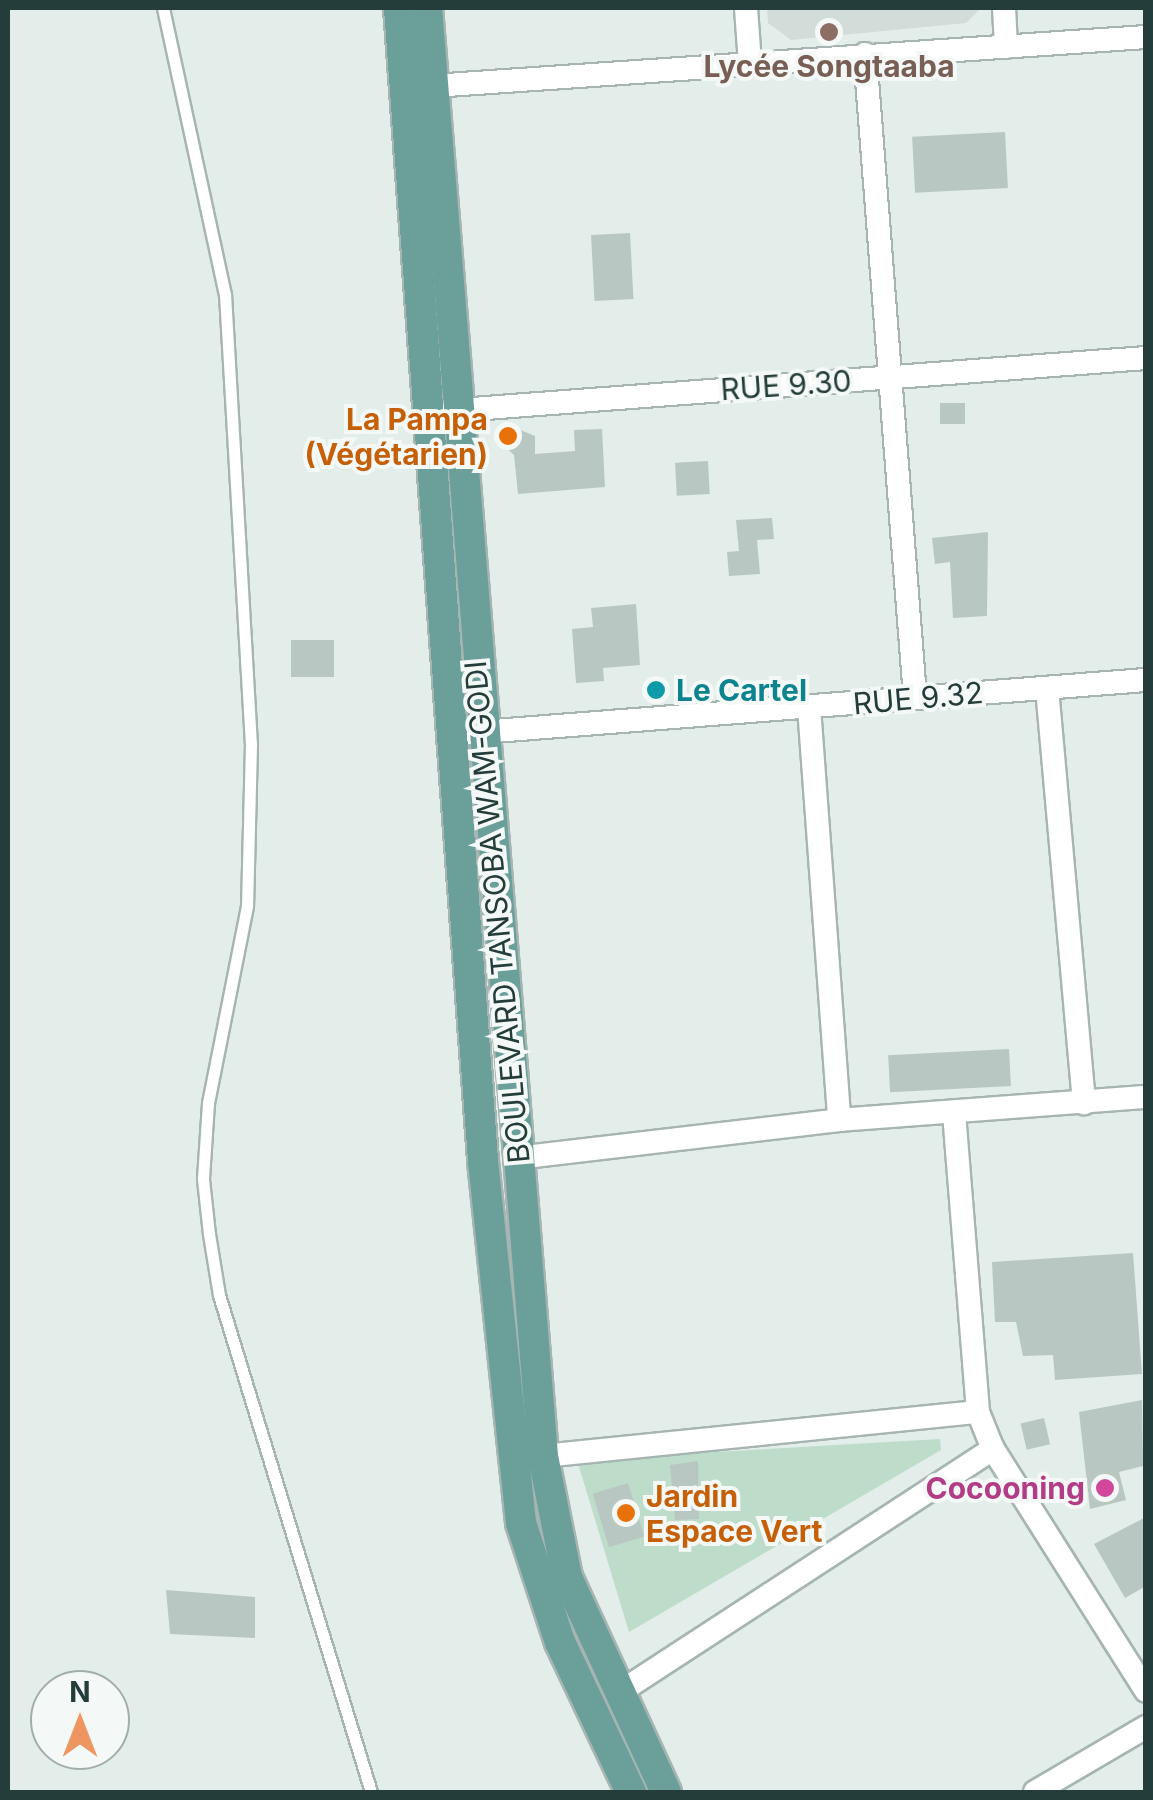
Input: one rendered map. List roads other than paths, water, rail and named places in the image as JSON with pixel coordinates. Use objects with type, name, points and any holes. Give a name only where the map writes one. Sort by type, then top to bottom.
[{"type":"main road","name":"BOULEVARD TANSOBA WAM-GODI","points":[[399,8],[418,87],[442,412],[450,735],[483,1160],[521,1523],[560,1642],[631,1792]]},
{"type":"main road","name":"BOULEVARD TANSOBA WAM-GODI","points":[[418,87],[427,8]]},
{"type":"main road","name":"BOULEVARD TANSOBA WAM-GODI","points":[[442,412],[483,732],[543,1456],[567,1576],[617,1694],[666,1792]]},
{"type":"street","points":[[746,8],[750,64]]},
{"type":"street","points":[[1004,8],[1006,46]]},
{"type":"street","points":[[418,87],[1146,37]]},
{"type":"street","points":[[864,54],[916,697]]},
{"type":"street","name":"RUE 9.30","points":[[442,412],[1146,358]]},
{"type":"street","name":"RUE 9.32","points":[[450,735],[1146,680]]},
{"type":"street","points":[[1047,688],[1084,1103]]},
{"type":"street","points":[[809,706],[839,1120]]},
{"type":"street","points":[[517,1158],[839,1120],[1146,1097]]},
{"type":"street","points":[[954,1113],[978,1412],[993,1449],[1146,1691]]},
{"type":"street","points":[[543,1456],[978,1412]]},
{"type":"street","points":[[617,1694],[993,1449]]},
{"type":"street","points":[[1035,1792],[1146,1727]]},
{"type":"lane","points":[[163,8],[225,294],[251,744],[247,906],[208,1103],[203,1179],[208,1234],[219,1295],[371,1792]]},
{"type":"place","name":"Lycée Songtaaba","points":[[829,32]]},
{"type":"place","name":"La Pampa (Végétarien)","points":[[508,436]]},
{"type":"place","name":"Le Cartel","points":[[656,690]]},
{"type":"place","name":"Cocooning","points":[[1105,1488]]},
{"type":"place","name":"Jardin Espace Vert","points":[[626,1513]]}]
